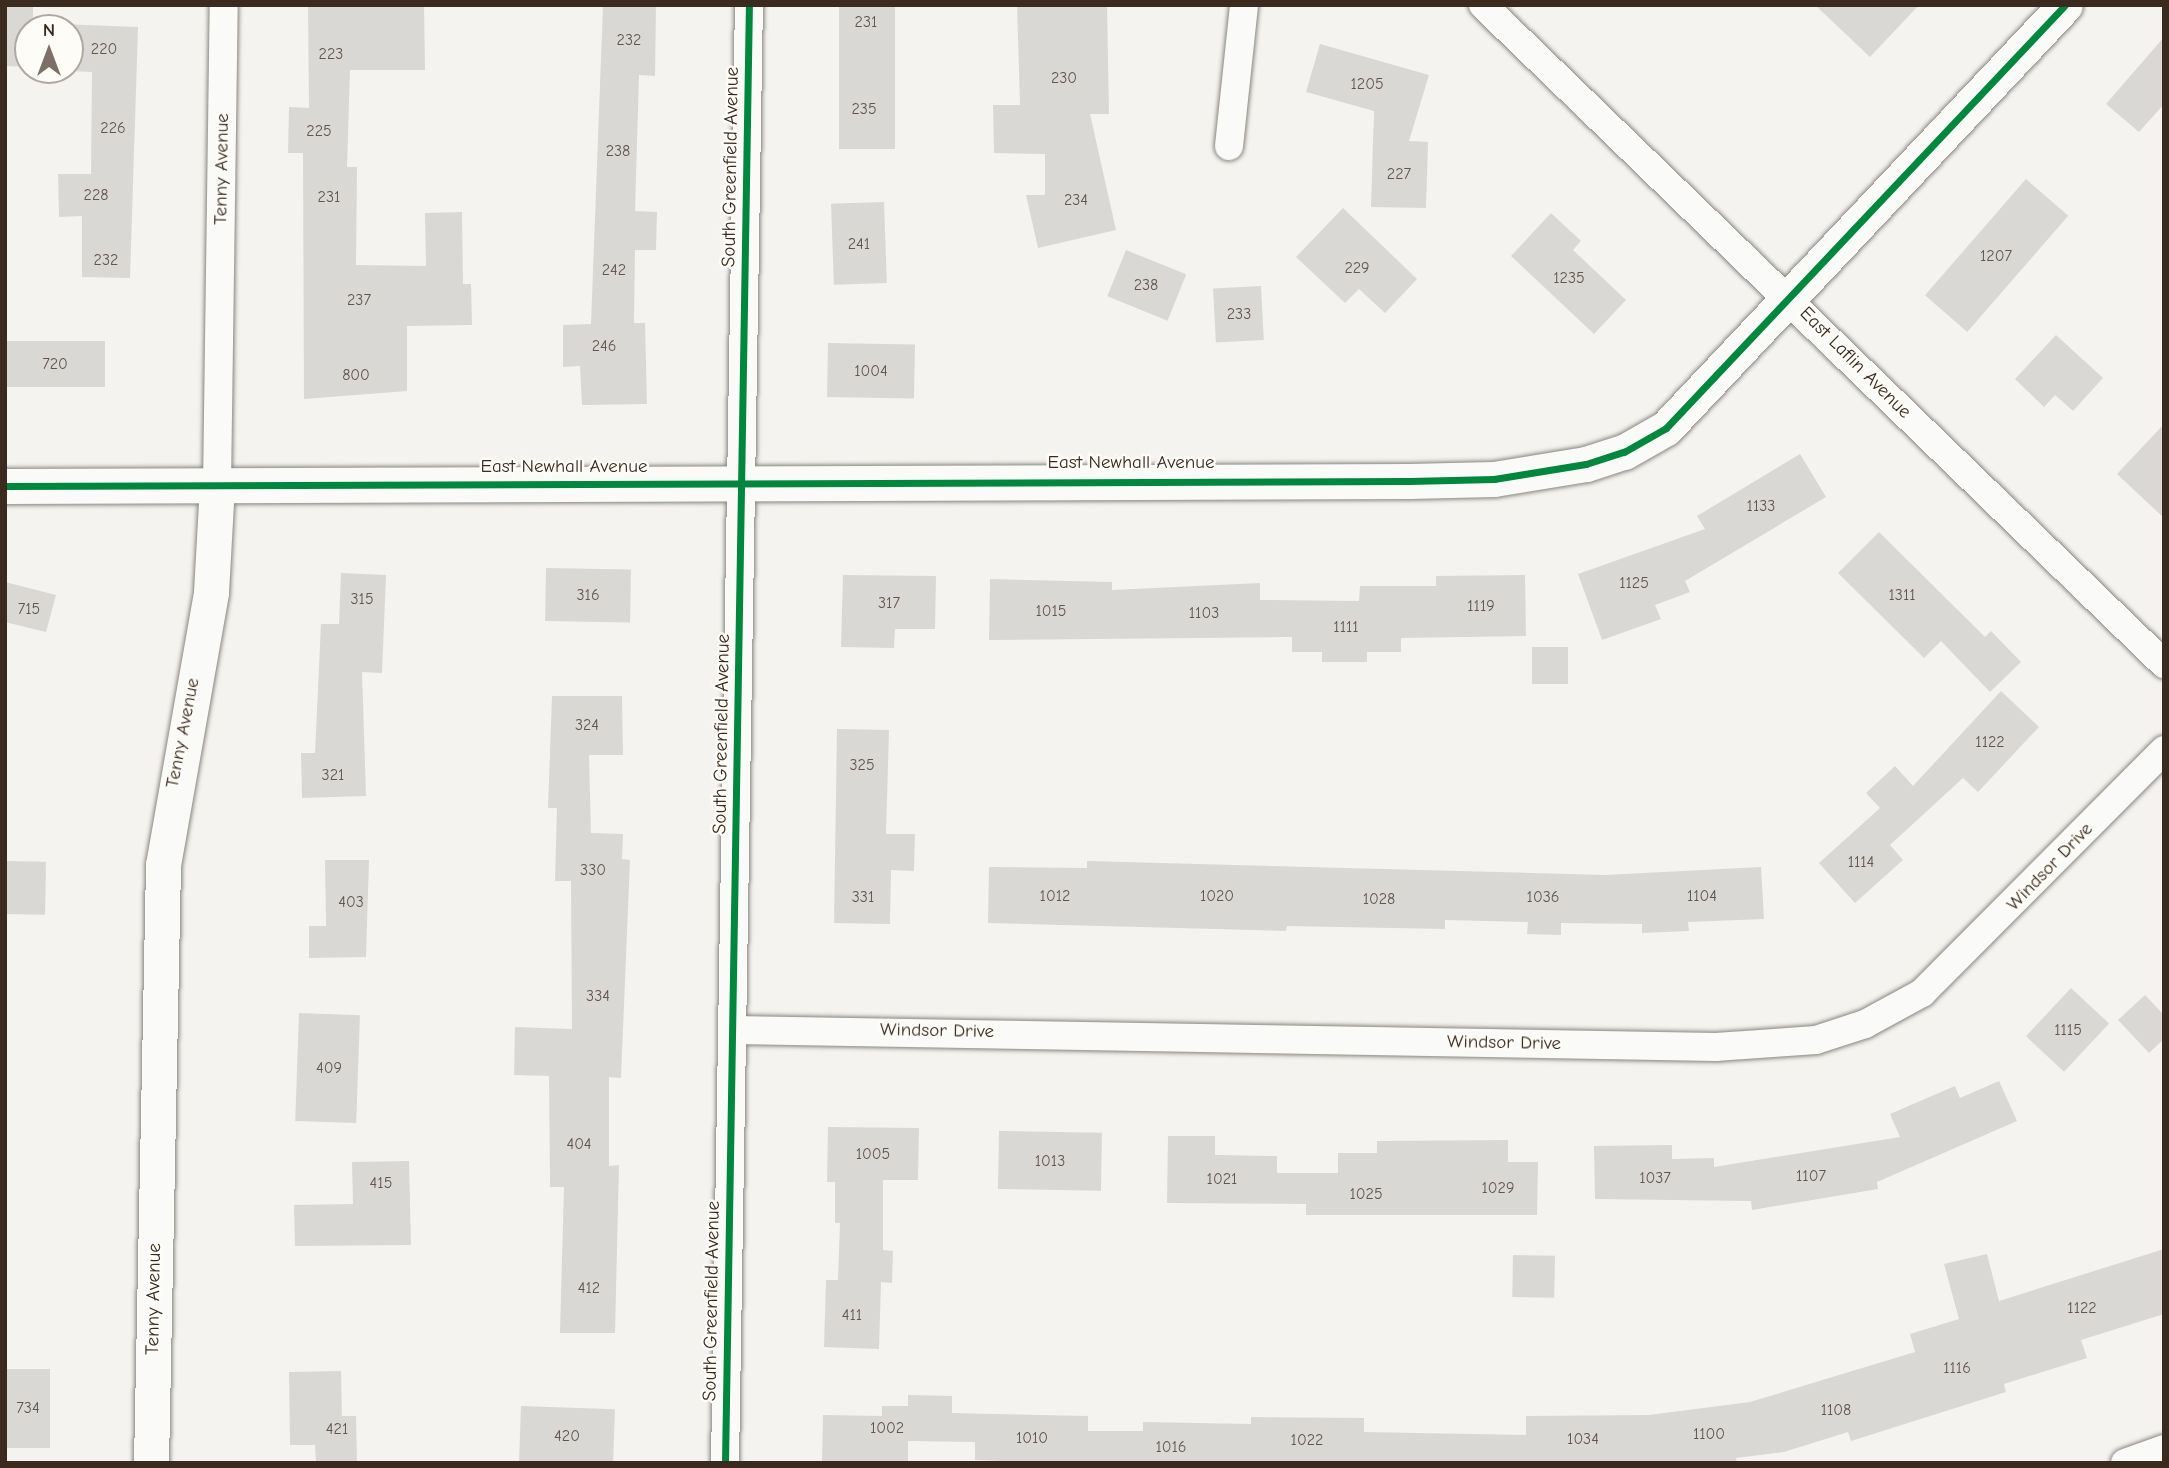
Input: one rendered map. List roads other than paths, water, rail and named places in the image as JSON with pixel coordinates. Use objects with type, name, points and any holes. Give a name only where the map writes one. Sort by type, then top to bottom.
[{"type":"street","name":"Tenny Avenue","points":[[151,1463],[163,865],[211,592],[217,486],[224,5]]},
{"type":"street","name":"South Greenfield Avenue","points":[[725,1463],[749,5]]},
{"type":"street","points":[[1229,146],[1244,5]]},
{"type":"street","name":"East Laflin Avenue","points":[[1483,5],[1792,300],[2164,664]]},
{"type":"street","name":"East Newhall Avenue","points":[[5,486],[743,481],[1409,481],[1536,475],[1624,452],[1666,428],[1792,300],[2065,5]]},
{"type":"street","name":"Windsor Drive","points":[[733,1030],[1716,1047],[1816,1040],[1865,1024],[1922,993],[2164,750]]},
{"type":"street","points":[[2125,1463],[2164,1449]]}]
